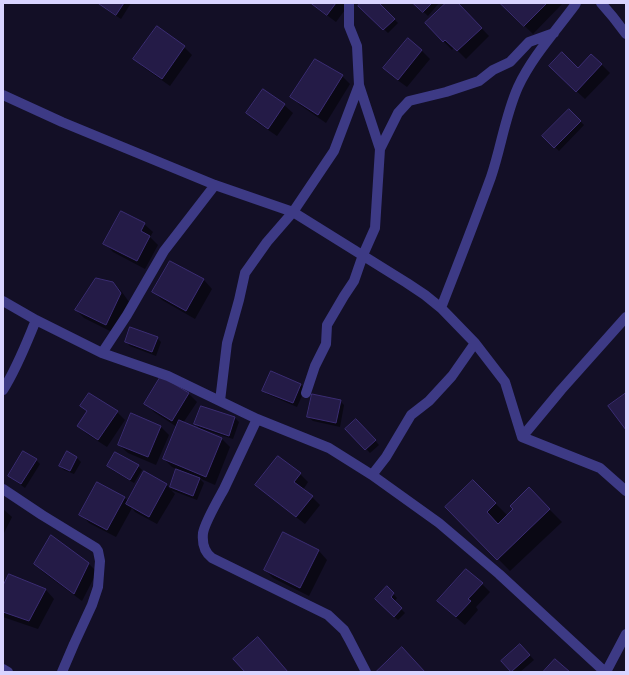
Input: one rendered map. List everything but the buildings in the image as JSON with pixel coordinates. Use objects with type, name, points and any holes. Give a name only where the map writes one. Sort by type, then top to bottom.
[{"type":"street","points":[[306,393],[315,366],[326,344],[327,325],[354,281],[362,255],[375,228],[380,149],[359,85],[357,46],[349,26],[349,3]]},
{"type":"street","points":[[441,308],[491,177],[509,112],[518,87],[534,60],[576,3]]},
{"type":"street","points":[[601,3],[626,34]]},
{"type":"street","points":[[380,149],[398,113],[409,101],[446,92],[479,81],[493,70],[510,62],[529,42],[554,33]]},
{"type":"street","points":[[220,401],[227,343],[245,273],[267,242],[293,212],[334,151],[359,85]]},
{"type":"street","points":[[3,96],[215,185],[293,212],[425,295],[441,308],[475,343],[505,382],[522,437]]},
{"type":"street","points":[[102,353],[127,315],[164,251],[215,185]]},
{"type":"street","points":[[3,301],[36,320],[102,353],[168,376],[257,419],[329,448],[372,474],[445,528],[499,574],[605,672],[626,634]]},
{"type":"street","points":[[522,437],[561,390],[626,317]]},
{"type":"street","points":[[3,390],[12,376],[36,320]]},
{"type":"street","points":[[372,474],[386,457],[411,415],[429,401],[452,376],[475,343]]},
{"type":"street","points":[[257,419],[203,532],[203,545],[205,550],[212,558],[328,615],[344,630],[366,672]]},
{"type":"street","points":[[522,437],[600,468],[626,490]]},
{"type":"street","points":[[3,489],[70,533],[96,548],[100,555],[98,587],[92,605],[62,672]]},
{"type":"street","points":[[3,669],[8,672]]}]
